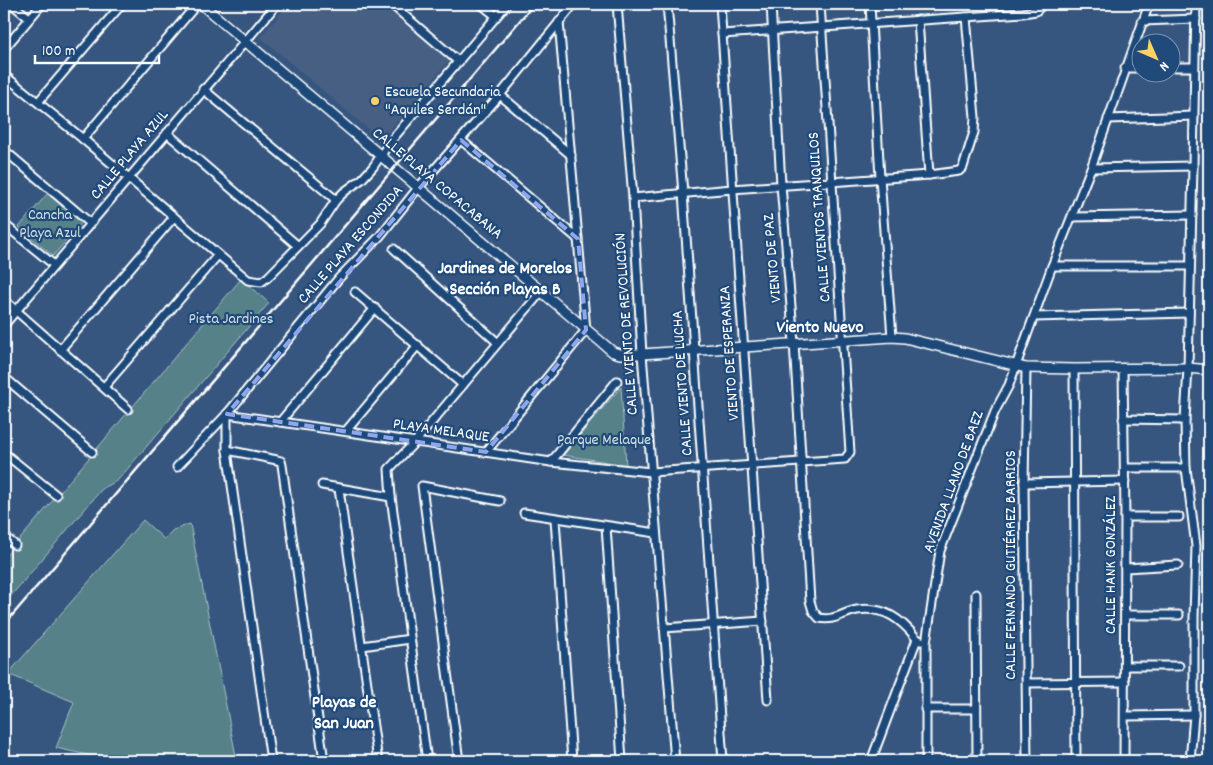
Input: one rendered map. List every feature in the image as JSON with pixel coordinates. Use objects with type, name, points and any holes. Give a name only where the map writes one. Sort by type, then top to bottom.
[{"type":"street","points":[[12,4],[29,18]]},
{"type":"street","points":[[4,48],[42,4]]},
{"type":"street","points":[[38,102],[122,4]]},
{"type":"street","points":[[83,139],[199,4]]},
{"type":"street","name":"CALLE PLAYA COPACABANA","points":[[199,4],[613,352],[620,354],[642,354],[892,336],[1016,367]]},
{"type":"street","name":"CALLE PLAYA AZUL","points":[[4,325],[276,4]]},
{"type":"street","points":[[391,4],[459,62]]},
{"type":"street","points":[[481,4],[496,16]]},
{"type":"street","points":[[4,75],[83,139],[248,280],[261,282],[320,224],[336,200],[362,179],[381,157],[390,142],[507,4]]},
{"type":"street","name":"CALLE PLAYA ESCONDIDA","points":[[177,467],[227,414],[339,278],[380,236],[418,188],[500,95],[574,4]]},
{"type":"street","name":"CALLE VIENTO DE REVOLUCIÓN","points":[[617,4],[633,198],[651,472],[675,761]]},
{"type":"street","name":"CALLE VIENTO DE LUCHA","points":[[667,4],[683,193],[723,761]]},
{"type":"street","name":"VIENTO DE ESPERANZA","points":[[720,4],[768,700]]},
{"type":"street","name":"VIENTO DE PAZ","points":[[771,4],[781,185],[794,344],[810,601],[819,618],[829,620],[857,610],[876,610],[894,616],[907,626],[917,639]]},
{"type":"street","name":"CALLE VIENTOS TRANQUILOS","points":[[820,4],[850,452],[847,457]]},
{"type":"street","points":[[870,4],[880,178],[892,336]]},
{"type":"street","points":[[722,34],[871,22],[1023,13],[1036,11],[1043,4]]},
{"type":"street","name":"AVENIDA LLANO DE BAEZ","points":[[926,761],[926,643],[940,551],[994,411],[1009,385],[1016,367],[1052,266],[1091,168],[1148,4]]},
{"type":"street","points":[[1190,761],[1194,715],[1196,546],[1186,468],[1185,420],[1194,166],[1196,4]]},
{"type":"street","points":[[633,198],[929,175],[959,171],[963,166],[974,132],[966,17]]},
{"type":"street","points":[[1142,21],[1196,18]]},
{"type":"street","points":[[918,20],[929,175]]},
{"type":"street","points":[[486,452],[586,330],[559,22]]},
{"type":"street","points":[[1180,67],[1194,67]]},
{"type":"street","points":[[1125,68],[1130,68]]},
{"type":"street","points":[[204,89],[336,200]]},
{"type":"street","points":[[500,95],[571,155]]},
{"type":"street","points":[[1108,119],[1194,116]]},
{"type":"street","points":[[167,133],[298,246]]},
{"type":"street","points":[[461,140],[578,239]]},
{"type":"street","points":[[4,150],[90,223]]},
{"type":"street","points":[[1091,168],[1194,166]]},
{"type":"street","points":[[1072,217],[1192,215]]},
{"type":"street","points":[[60,350],[174,217]]},
{"type":"street","points":[[4,224],[54,265]]},
{"type":"street","points":[[394,249],[498,343]]},
{"type":"street","points":[[104,387],[218,255]]},
{"type":"street","points":[[1052,266],[1190,266]]},
{"type":"street","points":[[355,292],[462,384]]},
{"type":"street","points":[[427,761],[391,497],[389,469],[415,442],[541,292]]},
{"type":"street","points":[[4,300],[128,408]]},
{"type":"street","points":[[280,422],[375,308]]},
{"type":"street","points":[[1034,317],[1189,313]]},
{"type":"street","points":[[346,431],[418,346]]},
{"type":"street","points":[[1016,367],[1074,369],[1188,368],[1209,370]]},
{"type":"street","name":"CALLE FERNANDO GUTIÉRREZ BARRIOS","points":[[1026,368],[1024,483],[1027,761]]},
{"type":"street","name":"CALLE HANK GONZÁLEZ","points":[[1123,368],[1126,616],[1124,761]]},
{"type":"street","points":[[1074,369],[1076,761]]},
{"type":"street","points":[[4,377],[92,452]]},
{"type":"street","points":[[551,462],[617,381]]},
{"type":"street","points":[[227,414],[227,450],[271,761]]},
{"type":"street","name":"PLAYA MELAQUE","points":[[227,414],[551,462],[651,472],[842,460],[847,457]]},
{"type":"street","points":[[1123,419],[1185,420]]},
{"type":"street","points":[[227,450],[277,460],[282,465],[324,761]]},
{"type":"street","points":[[4,453],[56,495]]},
{"type":"street","points":[[1125,468],[1186,468]]},
{"type":"street","points":[[1024,483],[1125,481]]},
{"type":"street","points":[[322,485],[391,497]]},
{"type":"street","points":[[459,761],[422,486],[500,501]]},
{"type":"street","points":[[339,489],[378,761]]},
{"type":"street","points":[[524,513],[656,533]]},
{"type":"street","points":[[1125,517],[1179,517]]},
{"type":"street","points":[[555,519],[572,761]]},
{"type":"street","points":[[606,526],[622,761]]},
{"type":"street","points":[[4,536],[15,545]]},
{"type":"street","points":[[1125,568],[1178,565]]},
{"type":"street","points":[[976,594],[977,761]]},
{"type":"street","points":[[1126,616],[1179,615]]},
{"type":"street","points":[[664,628],[763,621]]},
{"type":"street","points":[[362,646],[410,639]]},
{"type":"street","points":[[871,761],[917,639],[926,643]]},
{"type":"street","points":[[1125,666],[1179,666]]},
{"type":"street","points":[[1026,683],[1125,682]]},
{"type":"street","points":[[925,709],[976,709]]},
{"type":"street","points":[[1126,716],[1194,715]]},
{"type":"highlighted area","points":[[461,140],[578,239],[586,330],[486,452],[227,414]]},
{"type":"shaded area","name":"Escuela Secundaria \"Aquiles Serdán\"","points":[[289,4],[381,4],[449,61],[381,140],[260,37]]},
{"type":"green space","name":"Cancha Playa Azul","points":[[48,193],[82,222],[53,256],[19,227]]},
{"type":"green space","name":"Pista Jardines","points":[[241,279],[269,303],[118,480],[102,489],[4,604],[4,558]]},
{"type":"green space","name":"Parque Melaque","points":[[621,387],[626,465],[563,455]]},
{"type":"green space","points":[[143,520],[164,539],[173,530],[190,524],[237,761],[100,761],[101,758],[56,748],[74,702],[8,674]]},
{"type":"railway","points":[[4,625],[534,4]]},
{"type":"place","name":"Escuela Secundaria \"Aquiles Serdán\"","points":[[375,101]]},
{"type":"district","name":"Jardines de Morelos Sección Playas B","points":[[505,279]]},
{"type":"district","name":"Viento Nuevo","points":[[820,328]]},
{"type":"district","name":"Playas de San Juan","points":[[344,713]]}]
